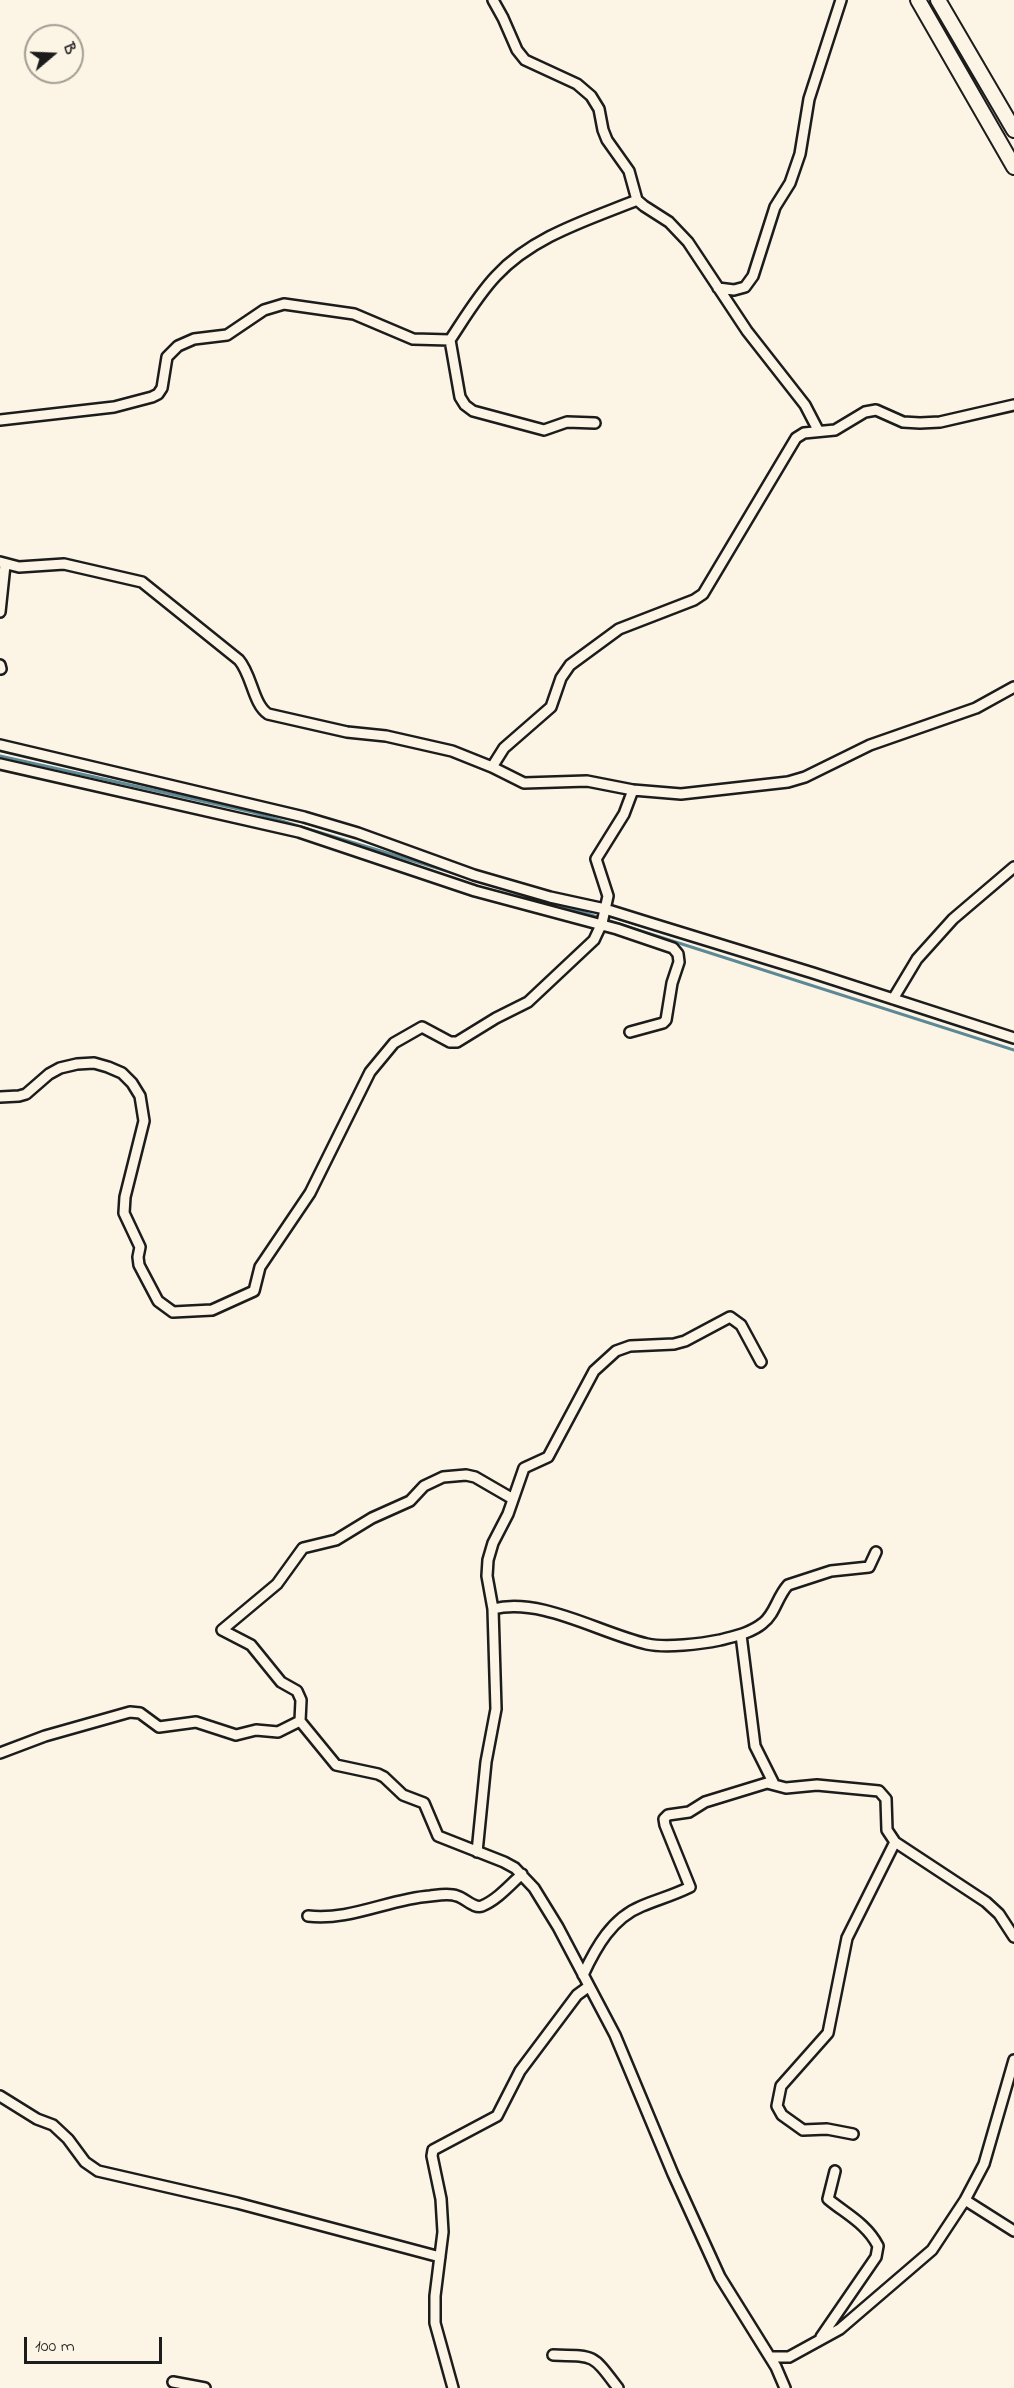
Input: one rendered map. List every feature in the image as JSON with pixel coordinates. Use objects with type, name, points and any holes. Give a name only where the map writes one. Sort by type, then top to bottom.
[{"type":"street","points":[[493,0],[517,50],[525,60],[577,84],[591,96],[599,109],[607,140],[628,171],[637,200],[669,222],[682,235],[747,331],[805,405],[818,430]]},
{"type":"street","points":[[718,288],[734,290],[745,287],[753,276],[775,207],[790,183],[800,154],[809,99],[841,0]]},
{"type":"street","points":[[1014,130],[939,2],[921,6],[1014,167]]},
{"type":"street","points":[[596,423],[567,422],[544,430],[472,411],[460,397],[450,340],[495,276],[508,264],[558,232],[637,200]]},
{"type":"street","points":[[0,420],[114,407],[152,398],[162,388],[167,357],[170,351],[178,345],[194,339],[227,335],[264,310],[284,304],[354,314],[413,339],[450,340]]},
{"type":"street","points":[[492,767],[504,748],[551,707],[561,678],[570,665],[619,628],[693,600],[703,594],[796,438],[804,433],[818,430],[827,432],[835,430],[865,412],[876,410],[903,422],[940,423],[1014,405]]},
{"type":"street","points":[[0,612],[3,564],[19,567],[64,564],[142,582],[243,665],[261,708],[268,714],[347,732],[386,735],[461,754],[524,783],[587,781],[633,790],[681,794],[788,782],[805,777],[870,745],[976,708],[1014,687]]},
{"type":"street","points":[[0,745],[304,817],[358,833],[474,875],[550,897],[603,919],[617,929],[674,948],[679,962],[672,983],[666,1020],[663,1023],[630,1032]]},
{"type":"street","points":[[0,764],[299,832],[465,888],[603,919],[813,973],[1014,1038]]},
{"type":"street","points":[[137,796],[145,779]]},
{"type":"street","points":[[0,1097],[26,1094],[49,1074],[60,1068],[77,1064],[94,1063],[122,1073],[140,1096],[144,1122],[125,1197],[124,1213],[140,1247],[138,1261],[156,1298],[173,1312],[206,1311],[219,1308],[256,1287],[261,1267],[310,1193],[343,1130],[366,1078],[394,1043],[422,1027],[450,1042],[457,1042],[521,1006],[590,946],[603,919],[608,890],[596,860],[624,814],[633,790]]},
{"type":"street","points":[[892,999],[917,959],[946,927],[1014,867]]},
{"type":"street","points":[[477,1852],[486,1762],[496,1709],[493,1609],[486,1576],[493,1543],[508,1514],[524,1468],[548,1457],[594,1371],[616,1351],[630,1346],[674,1344],[685,1341],[730,1317],[741,1325],[761,1362]]},
{"type":"street","points":[[513,1499],[475,1477],[455,1475],[430,1481],[410,1501],[372,1518],[336,1540],[303,1548],[277,1584],[222,1628],[251,1645],[281,1682],[297,1691],[301,1700],[300,1721],[336,1765],[384,1777],[403,1795],[424,1803],[438,1836],[504,1862],[522,1874],[534,1888],[615,2035],[673,2174],[720,2277],[770,2357],[785,2388]]},
{"type":"street","points":[[493,1609],[508,1606],[539,1609],[653,1645],[700,1644],[741,1635],[766,1621],[788,1585],[831,1571],[869,1567],[876,1552]]},
{"type":"street","points":[[741,1635],[755,1746],[774,1784]]},
{"type":"street","points":[[0,1753],[45,1736],[130,1712],[140,1713],[159,1727],[196,1722],[232,1734],[256,1730],[278,1732],[300,1721]]},
{"type":"street","points":[[583,1975],[603,1936],[629,1913],[644,1905],[669,1898],[690,1887],[664,1819],[668,1815],[689,1812],[705,1802],[760,1784],[774,1784],[786,1788],[823,1785],[879,1791],[886,1798],[887,1830],[895,1842],[986,1902],[999,1914],[1014,1937]]},
{"type":"street","points":[[853,2134],[827,2129],[803,2130],[782,2115],[777,2106],[778,2093],[781,2085],[828,2033],[847,1938],[895,1842]]},
{"type":"street","points":[[308,1916],[341,1915],[419,1897],[448,1894],[482,1906],[522,1874]]},
{"type":"street","points":[[453,2388],[435,2323],[435,2296],[443,2232],[442,2208],[432,2156],[433,2150],[497,2116],[520,2071],[577,1995],[588,1987]]},
{"type":"street","points":[[770,2357],[789,2357],[850,2322],[938,2242],[965,2200],[984,2164],[1014,2060]]},
{"type":"street","points":[[0,2096],[37,2119],[53,2125],[68,2139],[85,2162],[98,2171],[237,2203],[440,2257]]},
{"type":"street","points":[[819,2340],[876,2257],[879,2246],[874,2237],[857,2220],[828,2199],[835,2171]]},
{"type":"street","points":[[965,2200],[1014,2231]]},
{"type":"street","points":[[553,2355],[592,2358],[599,2363],[618,2388]]},
{"type":"street","points":[[781,2378],[789,2357]]},
{"type":"street","points":[[173,2382],[204,2388]]},
{"type":"waterway","points":[[0,756],[252,812],[460,875]]},
{"type":"waterway","points":[[541,899],[1014,1050]]}]
